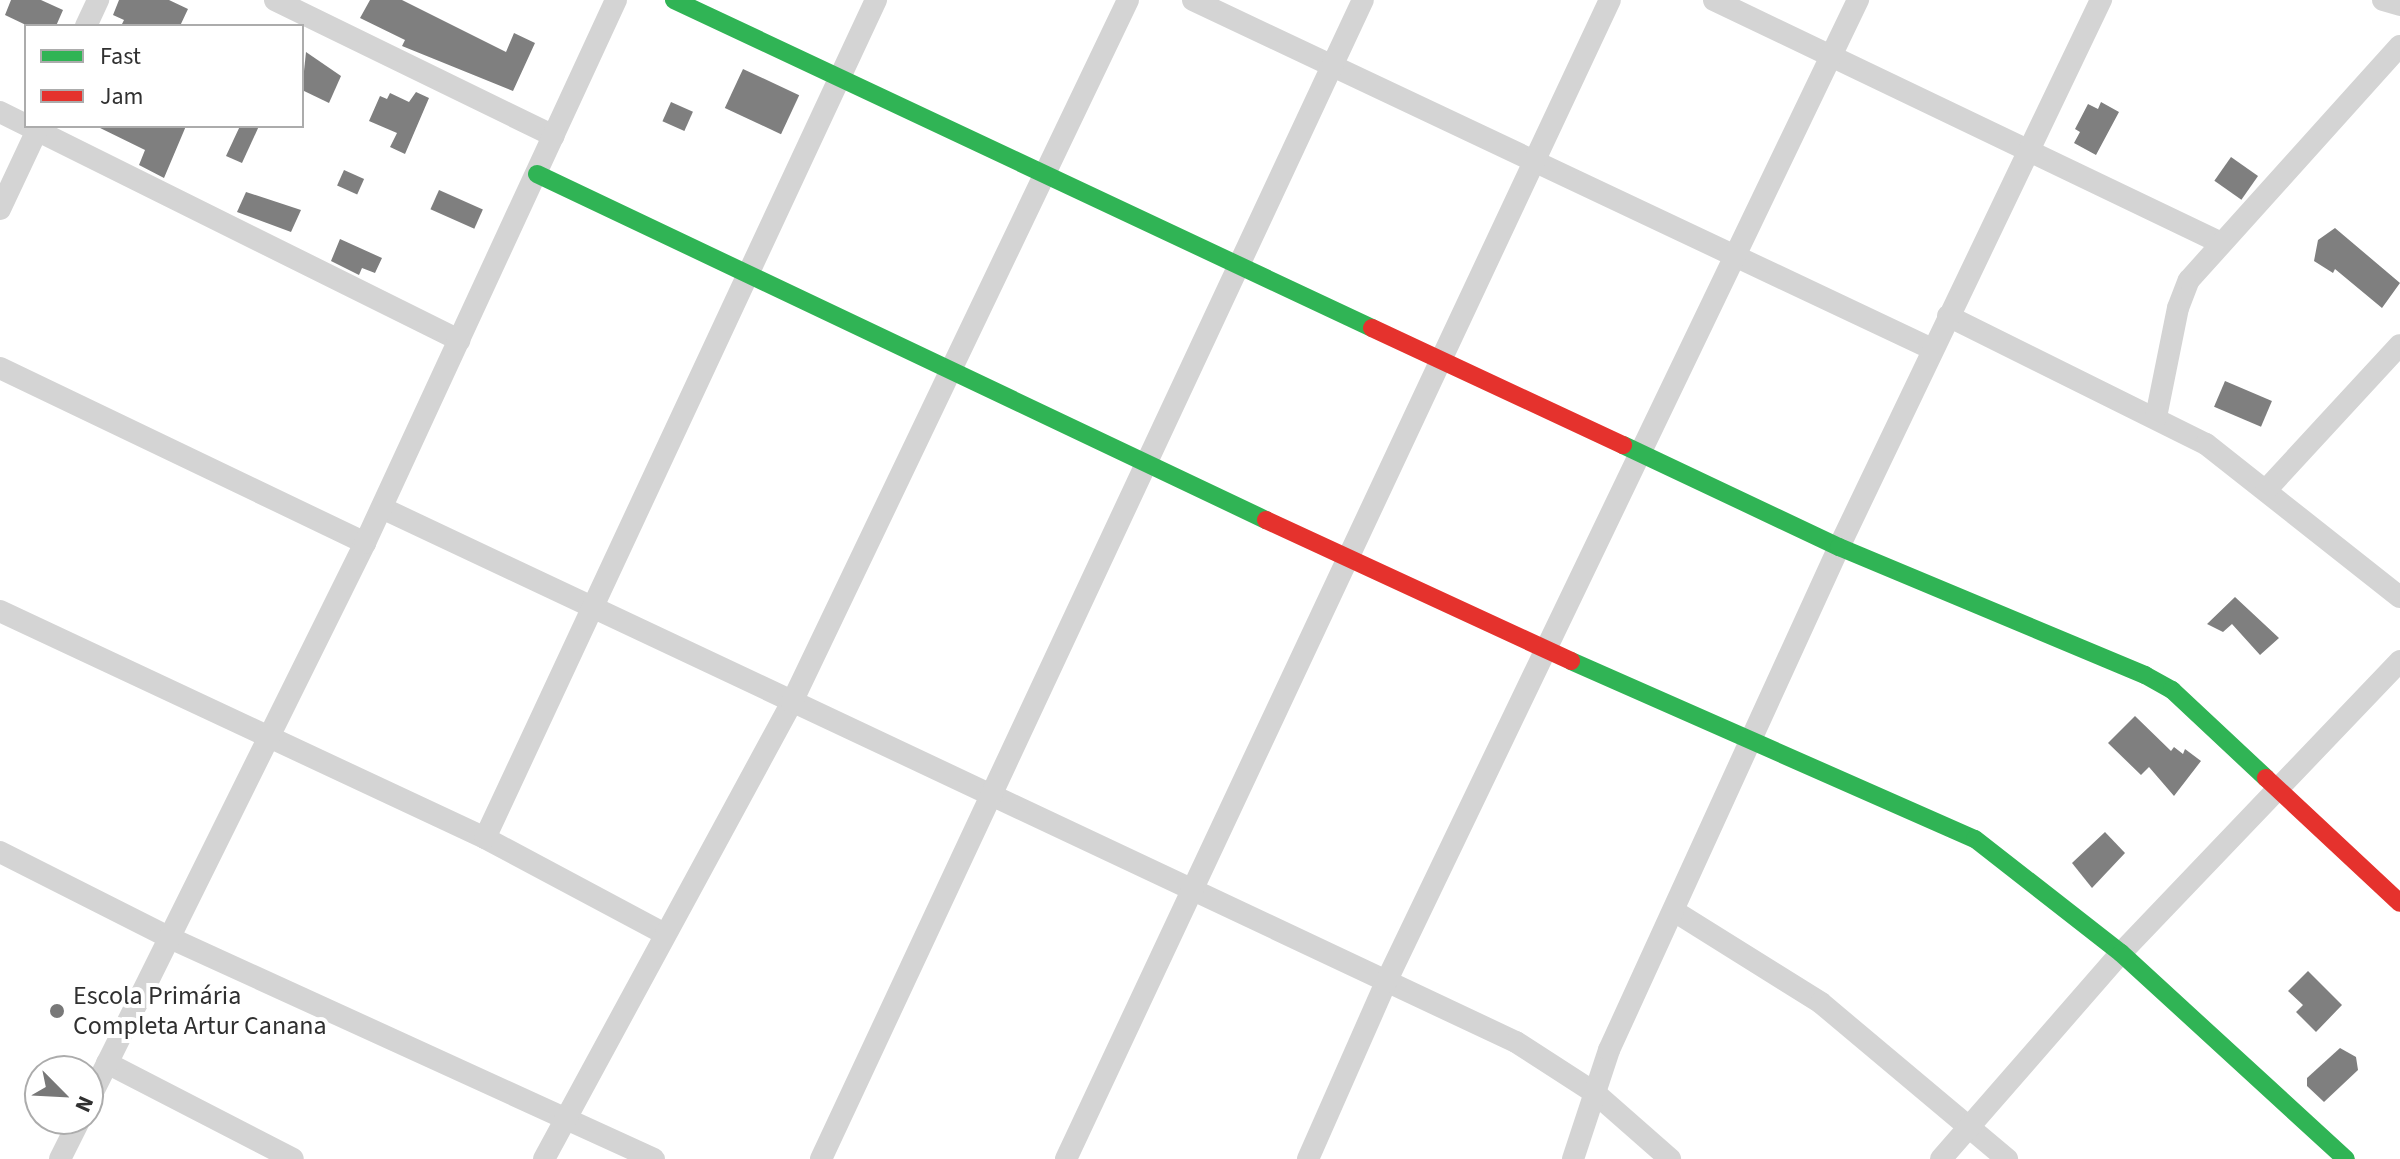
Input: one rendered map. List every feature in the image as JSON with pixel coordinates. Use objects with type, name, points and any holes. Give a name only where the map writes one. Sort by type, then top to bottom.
[{"type":"street","points":[[87,24],[98,0]]},
{"type":"street","points":[[275,0],[554,136]]},
{"type":"street","points":[[104,1069],[382,508],[616,0]]},
{"type":"street","points":[[674,0],[1444,358],[1839,547],[2145,675],[2172,690],[2400,903]]},
{"type":"street","points":[[485,838],[750,277],[876,0]]},
{"type":"street","points":[[544,1159],[663,933],[792,702],[1042,172],[1128,0]]},
{"type":"street","points":[[1193,0],[1335,63],[1932,349]]},
{"type":"street","points":[[821,1159],[1363,0]]},
{"type":"street","points":[[1066,1159],[1610,0]]},
{"type":"street","points":[[1714,0],[2026,153],[2219,242]]},
{"type":"street","points":[[1308,1159],[1386,982],[1858,0]]},
{"type":"street","points":[[1573,1159],[1609,1050],[1839,547],[2101,0]]},
{"type":"street","points":[[2383,0],[2400,5]]},
{"type":"street","points":[[2156,417],[2182,295],[2219,242],[2400,46]]},
{"type":"street","points":[[0,112],[24,123]]},
{"type":"street","points":[[0,209],[37,129],[459,340]]},
{"type":"street","points":[[537,174],[948,372],[1750,744],[1975,839],[2121,953],[2346,1159]]},
{"type":"street","points":[[1948,316],[2206,444],[2400,597]]},
{"type":"street","points":[[2266,490],[2400,345]]},
{"type":"street","points":[[0,368],[365,543]]},
{"type":"street","points":[[382,508],[1516,1042],[1595,1093],[1670,1159]]},
{"type":"street","points":[[0,611],[485,838],[663,933]]},
{"type":"street","points":[[1941,1159],[2121,953],[2277,786],[2400,661]]},
{"type":"street","points":[[0,852],[170,938],[562,1120],[654,1159]]},
{"type":"street","points":[[1674,911],[1821,1003],[1972,1126],[2007,1159]]},
{"type":"street","points":[[107,1063],[293,1159]]},
{"type":"street","points":[[60,1159],[72,1135]]},
{"type":"building","points":[[11,0],[41,0],[63,10],[57,24],[24,24],[5,15]]},
{"type":"building","points":[[119,0],[169,0],[188,9],[181,24],[122,24],[124,20],[113,15]]},
{"type":"building","points":[[370,0],[402,0],[506,52],[514,33],[535,43],[513,91],[402,46],[405,40],[360,18]]},
{"type":"building","points":[[306,52],[341,76],[329,103],[304,91]]},
{"type":"building","points":[[743,69],[799,95],[781,134],[725,108]]},
{"type":"building","points":[[416,92],[429,98],[405,154],[390,147],[397,133],[369,121],[380,96],[387,99],[390,93],[409,102]]},
{"type":"building","points":[[671,102],[693,112],[684,131],[662,121]]},
{"type":"building","points":[[2101,102],[2119,112],[2096,155],[2074,143],[2080,132],[2075,129],[2088,104],[2098,109]]},
{"type":"building","points":[[100,128],[185,128],[164,178],[139,165],[145,150]]},
{"type":"building","points":[[239,128],[258,128],[242,163],[226,156]]},
{"type":"building","points":[[2231,157],[2258,176],[2241,200],[2214,181]]},
{"type":"building","points":[[344,170],[364,179],[357,194],[337,186]]},
{"type":"building","points":[[439,190],[483,210],[474,229],[430,209]]},
{"type":"building","points":[[246,192],[301,210],[291,232],[237,212]]},
{"type":"building","points":[[2335,228],[2400,283],[2382,308],[2335,269],[2333,273],[2314,261],[2318,240]]},
{"type":"building","points":[[340,239],[382,258],[375,273],[362,268],[359,275],[331,261]]},
{"type":"building","points":[[2225,381],[2272,401],[2261,427],[2214,407]]},
{"type":"building","points":[[2235,597],[2279,638],[2260,655],[2232,624],[2223,632],[2207,624]]},
{"type":"building","points":[[2135,716],[2171,751],[2174,747],[2183,754],[2185,749],[2201,761],[2174,796],[2149,767],[2141,775],[2108,743]]},
{"type":"building","points":[[2105,832],[2125,853],[2092,888],[2072,863]]},
{"type":"building","points":[[2308,971],[2342,1005],[2316,1032],[2296,1012],[2303,1005],[2288,991]]},
{"type":"building","points":[[2340,1048],[2356,1057],[2358,1070],[2324,1102],[2307,1086],[2307,1078]]},
{"type":"traffic: fast","points":[[674,0],[1372,328]]},
{"type":"traffic: fast","points":[[537,174],[1266,520]]},
{"type":"traffic: fast","points":[[1623,445],[1839,547],[2145,675],[2172,690],[2266,778]]},
{"type":"traffic: fast","points":[[1571,661],[1975,839],[2121,953],[2346,1159]]},
{"type":"traffic: jam","points":[[1372,328],[1623,445]]},
{"type":"traffic: jam","points":[[1266,520],[1571,661]]},
{"type":"traffic: jam","points":[[2266,778],[2400,903]]},
{"type":"place","name":"Escola Primária Completa Artur Canana","points":[[57,1011]]}]
